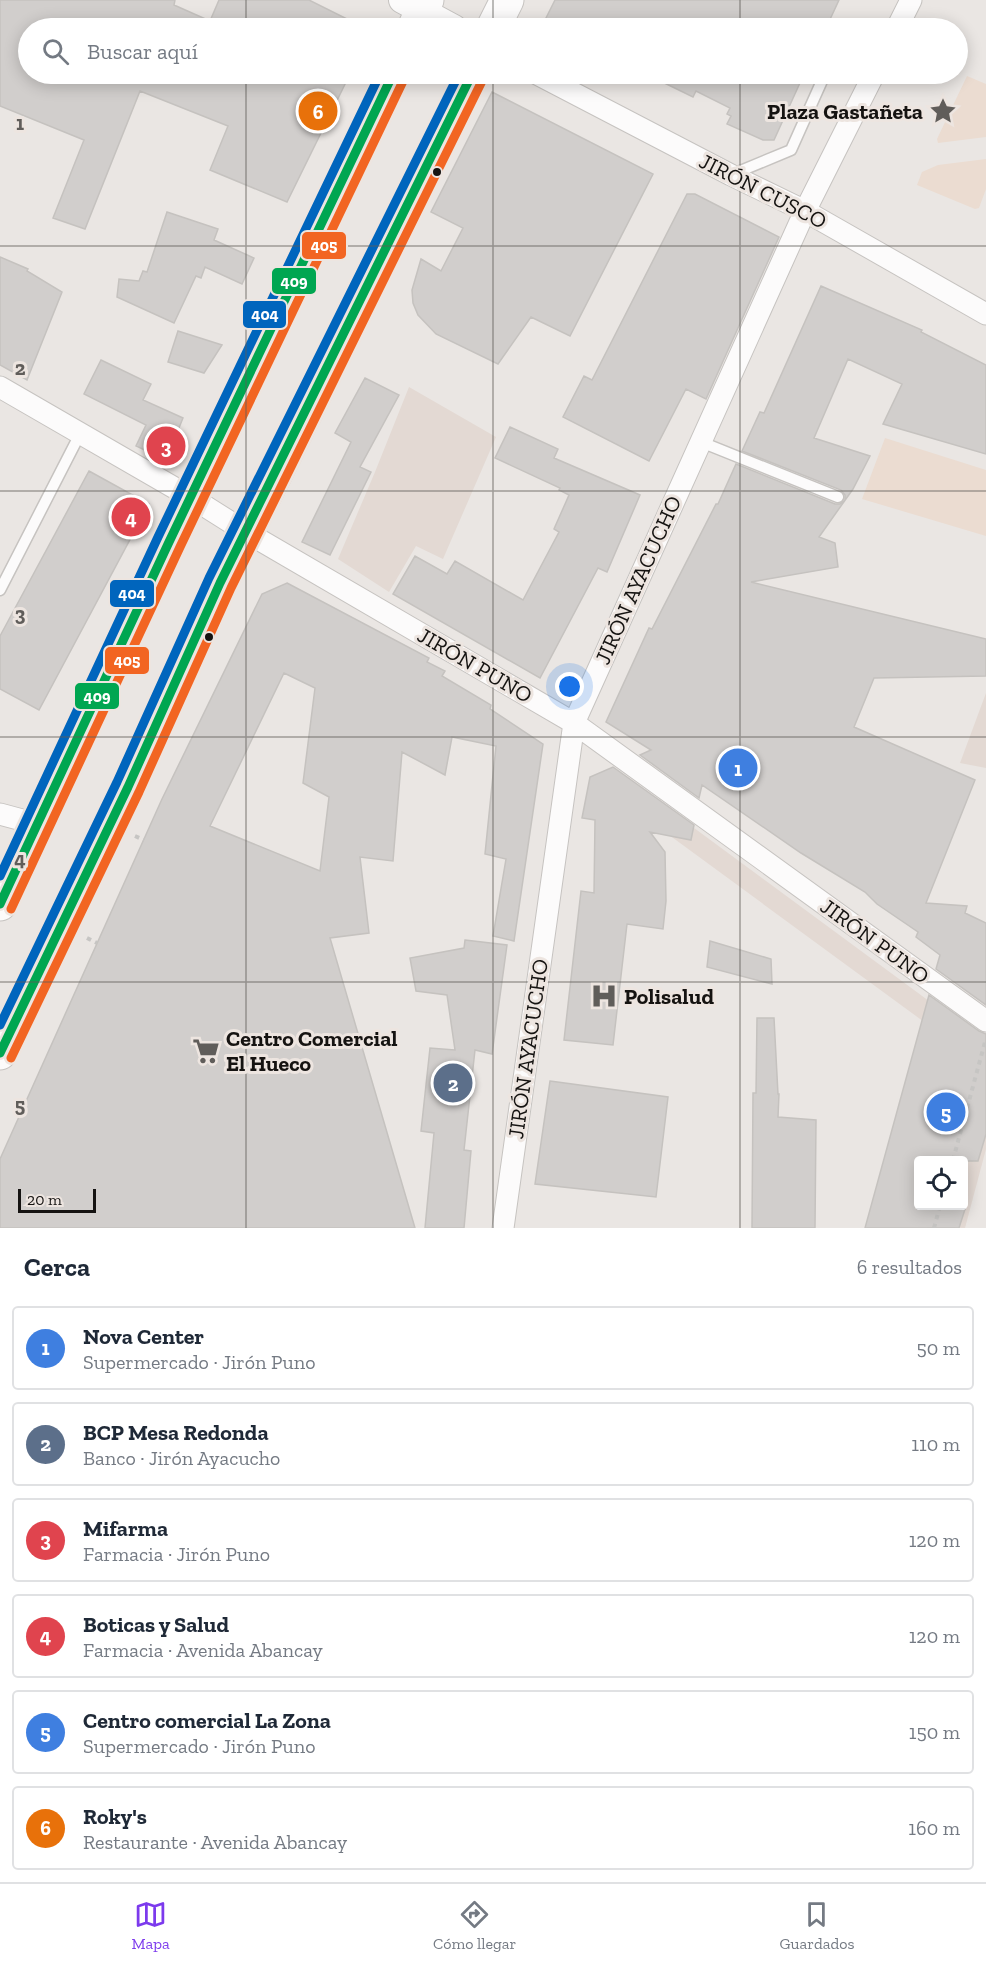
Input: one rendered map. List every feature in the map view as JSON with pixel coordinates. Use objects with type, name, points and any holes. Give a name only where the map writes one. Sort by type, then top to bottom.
[{"type":"main road","points":[[498,18],[507,0]]},
{"type":"main road","points":[[0,904],[388,84]]},
{"type":"main road","points":[[0,1053],[123,797],[220,583],[467,84]]},
{"type":"street","points":[[902,18],[911,0]]},
{"type":"street","points":[[416,10],[433,18]]},
{"type":"street","name":"JIRÓN CUSCO","points":[[556,84],[731,175],[806,211],[986,314]]},
{"type":"street","name":"JIRÓN AYACUCHO","points":[[503,1228],[574,723],[806,211],[869,84]]},
{"type":"street","name":"JIRÓN PUNO","points":[[0,387],[574,723],[986,1021]]},
{"type":"street","points":[[0,814],[37,824]]},
{"type":"lane","points":[[731,175],[791,150],[821,84]]},
{"type":"lane","points":[[0,590],[71,456],[80,434]]},
{"type":"lane","points":[[701,442],[838,497]]},
{"type":"path","points":[[954,1156],[986,1038]]},
{"type":"path","points":[[934,1228],[939,1210]]},
{"type":"shaded area","points":[[968,76],[986,84],[986,137],[938,143],[937,139],[963,84],[968,84]]},
{"type":"shaded area","points":[[986,159],[986,189],[979,208],[975,209],[917,185],[922,172],[938,165]]},
{"type":"shaded area","points":[[409,387],[496,437],[443,559],[416,546],[389,592],[338,559]]},
{"type":"shaded area","points":[[885,438],[986,470],[986,536],[862,499]]},
{"type":"shaded area","points":[[986,693],[986,768],[960,763]]},
{"type":"shaded area","points":[[614,769],[986,1043],[986,1149],[965,1228],[896,1228],[914,1160],[914,1210],[968,1210],[968,1156],[915,1156],[946,1038],[594,780]]},
{"type":"building","points":[[0,0],[175,0],[174,5],[203,18],[18,18],[18,84],[345,84],[287,202],[210,170],[228,126],[140,91],[85,229],[53,218],[84,140],[0,106]]},
{"type":"building","points":[[219,0],[309,0],[345,18],[211,18]]},
{"type":"building","points":[[555,0],[839,0],[831,18],[546,18]]},
{"type":"building","points":[[666,84],[799,84],[774,140],[763,140],[727,124],[731,116],[727,114],[730,108],[696,91],[693,97]]},
{"type":"building","points":[[492,92],[653,174],[570,336],[531,317],[498,364],[436,334],[418,315],[413,303],[412,290],[421,259],[441,271],[463,228],[431,212]]},
{"type":"building","points":[[687,194],[695,194],[779,237],[706,399],[686,389],[649,461],[563,417],[584,376],[592,380]]},
{"type":"building","points":[[167,212],[218,229],[214,240],[254,258],[242,284],[205,267],[201,278],[196,276],[174,323],[117,297],[119,279],[139,281],[143,271],[147,272]]},
{"type":"building","points":[[0,257],[28,269],[27,271],[62,292],[27,380],[0,365]]},
{"type":"building","points":[[821,286],[922,330],[921,332],[986,365],[986,454],[883,424],[902,384],[848,359],[814,438],[870,456],[853,489],[819,537],[835,543],[838,567],[751,582],[986,639],[986,676],[874,678],[854,727],[975,780],[926,903],[967,906],[965,913],[986,923],[986,1005],[936,969],[940,955],[916,937],[918,932],[877,904],[865,892],[801,853],[702,785],[699,798],[640,755],[651,750],[606,722],[649,628],[652,629],[718,504],[736,464],[835,504],[840,504],[845,500],[845,495],[841,490],[742,451],[760,412],[764,413]]},
{"type":"building","points":[[178,331],[222,345],[204,373],[168,362]]},
{"type":"building","points":[[101,360],[151,384],[143,400],[183,418],[166,460],[136,446],[146,425],[84,394]]},
{"type":"building","points":[[365,378],[399,395],[360,467],[371,472],[330,555],[302,542],[351,442],[335,433]]},
{"type":"building","points":[[510,427],[558,449],[554,458],[640,495],[607,572],[598,568],[540,678],[393,594],[415,556],[447,574],[455,561],[523,600],[559,532],[554,529],[569,495],[559,490],[560,488],[495,458]]},
{"type":"building","points":[[89,471],[149,504],[39,710],[0,689],[0,636]]},
{"type":"building","name":"Centro Comercial El Hueco","points":[[287,583],[429,658],[427,662],[445,671],[442,676],[491,705],[490,709],[543,744],[514,941],[493,936],[506,859],[485,854],[496,746],[452,737],[445,775],[402,752],[393,861],[360,857],[369,933],[330,938],[415,1228],[0,1228],[0,1159],[162,799],[262,594]],"holes":[[[284,673],[315,688],[303,783],[329,797],[320,871],[210,826]]]},
{"type":"building","points":[[613,767],[694,825],[691,840],[650,832],[665,852],[666,901],[663,929],[627,924],[613,1045],[564,1040],[581,891],[594,893],[595,820],[582,818],[590,777]]},
{"type":"building","points":[[465,940],[507,945],[492,1054],[475,1050],[464,1150],[471,1151],[464,1228],[425,1228],[434,1133],[421,1131],[430,1048],[455,1050],[447,995],[416,991],[410,958],[464,948]]},
{"type":"building","points":[[710,941],[771,959],[772,984],[707,967]]},
{"type":"building","points":[[929,995],[986,1034],[986,1134],[978,1161],[968,1161],[968,1156],[914,1156],[914,1210],[965,1210],[959,1228],[865,1228]]},
{"type":"building","points":[[757,1018],[774,1018],[779,1094],[778,1117],[816,1120],[815,1228],[752,1228],[753,1093],[756,1093]]},
{"type":"building","points":[[550,1081],[668,1097],[656,1197],[535,1184]]},
{"type":"transit line","name":"404","points":[[0,876],[158,537],[375,84]]},
{"type":"transit line","name":"409","points":[[0,904],[169,542],[388,84]]},
{"type":"transit line","name":"405","points":[[11,909],[180,547],[402,84]]},
{"type":"transit line","name":"404","points":[[0,1025],[117,782],[209,578],[454,84]]},
{"type":"transit line","name":"409","points":[[0,1053],[128,787],[220,583],[467,84]]},
{"type":"transit line","name":"405","points":[[11,1058],[139,792],[231,588],[481,84]]},
{"type":"place","name":"Roky's","points":[[318,111]]},
{"type":"place","name":"Plaza Gastañeta","points":[[943,111]]},
{"type":"place","name":"Mifarma","points":[[166,446]]},
{"type":"place","name":"Boticas y Salud","points":[[131,517]]},
{"type":"place","name":"Nova Center","points":[[738,768]]},
{"type":"place","name":"Polisalud","points":[[604,996]]},
{"type":"place","name":"Centro Comercial El Hueco","points":[[206,1051]]},
{"type":"place","name":"BCP Mesa Redonda","points":[[453,1083]]},
{"type":"place","name":"Centro comercial La Zona","points":[[946,1112]]}]
